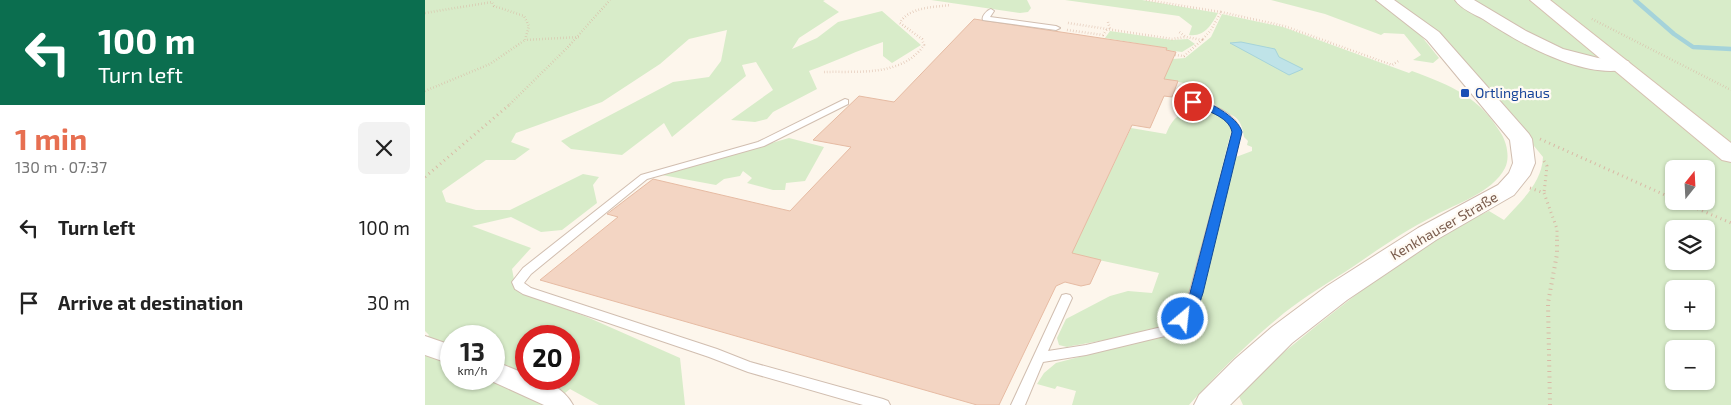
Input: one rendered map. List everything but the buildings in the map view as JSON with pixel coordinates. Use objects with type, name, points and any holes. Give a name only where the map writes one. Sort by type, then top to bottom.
[{"type":"main road","points":[[1539,0],[1622,65],[1731,155]]},
{"type":"street","name":"Kenkhauser Straße","points":[[1210,405],[1282,335],[1337,294],[1427,234],[1506,190],[1514,181],[1524,163],[1521,139],[1433,36],[1384,0]]},
{"type":"street","points":[[1463,0],[1533,42],[1559,55],[1587,63],[1622,65]]},
{"type":"street","points":[[425,346],[440,351]]},
{"type":"street","points":[[505,376],[551,396],[560,405]]},
{"type":"lane","points":[[991,11],[985,18],[1061,27]]},
{"type":"lane","points":[[845,102],[761,144],[644,177],[527,271],[518,282],[519,286],[527,291],[713,353],[749,367],[883,405]]},
{"type":"lane","points":[[1039,358],[1094,349],[1169,330],[1176,326],[1190,311],[1237,132],[1235,125],[1228,118],[1193,102]]},
{"type":"lane","points":[[1018,405],[1066,298]]},
{"type":"path","points":[[425,13],[491,0]]},
{"type":"path","points":[[425,177],[482,130],[579,37],[611,0]]},
{"type":"path","points":[[1146,0],[1221,12],[1284,26],[1393,66],[1400,60]]},
{"type":"path","points":[[487,1],[492,2],[494,6],[524,16],[529,26],[525,40]]},
{"type":"path","points":[[824,72],[887,69],[903,65],[922,50],[924,45],[922,39],[900,23],[904,15],[951,5]]},
{"type":"path","points":[[1175,55],[1184,56],[1202,40],[1211,30],[1221,12]]},
{"type":"path","points":[[1590,18],[1731,90]]},
{"type":"path","points":[[1061,27],[1102,37],[1109,29],[1108,22]]},
{"type":"path","points":[[1061,27],[1109,29],[1172,38],[1186,37],[1202,40]]},
{"type":"path","points":[[1179,32],[1186,37]]},
{"type":"path","points":[[425,91],[459,79],[500,59],[525,40],[579,37]]},
{"type":"path","points":[[1533,136],[1665,195]]},
{"type":"path","points":[[1543,159],[1547,166],[1544,192],[1557,229],[1557,254],[1547,303],[1550,405]]},
{"type":"path","points":[[1514,181],[1522,183],[1536,192],[1544,192]]},
{"type":"path","points":[[1700,210],[1731,223]]},
{"type":"green space","points":[[425,0],[825,0],[823,1],[839,12],[799,38],[792,49],[817,38],[838,22],[882,11],[921,45],[892,63],[883,56],[883,42],[809,71],[817,89],[773,112],[767,119],[755,122],[731,120],[773,90],[756,62],[742,65],[746,76],[672,137],[664,123],[622,155],[571,149],[561,141],[673,82],[709,77],[721,61],[727,30],[689,39],[660,64],[602,102],[516,133],[511,142],[530,149],[515,160],[486,160],[442,191],[446,202],[476,210],[510,210],[583,174],[599,177],[593,185],[597,203],[562,230],[541,232],[511,217],[472,226],[531,248],[512,269],[516,290],[587,317],[680,358],[685,405],[599,405],[572,390],[580,390],[580,325],[515,325],[515,390],[569,390],[550,405],[425,405],[425,339],[429,335],[425,331]]},
{"type":"green space","points":[[931,0],[1027,0],[1031,8],[1028,12],[1020,13]]},
{"type":"green space","points":[[1065,0],[1142,0],[1218,13],[1207,29],[1199,34],[1189,35],[1192,26],[1179,16]]},
{"type":"green space","points":[[1271,0],[1377,0],[1410,22],[1439,58],[1433,63],[1413,60],[1421,55],[1404,34],[1384,33],[1381,35],[1325,14]]},
{"type":"green space","points":[[1389,0],[1731,0],[1731,405],[1243,405],[1238,394],[1261,372],[1352,298],[1428,244],[1468,221],[1489,211],[1504,220],[1524,199],[1535,183],[1542,166],[1543,157],[1449,42],[1429,25]]},
{"type":"green space","points":[[1222,14],[1283,27],[1409,73],[1412,71],[1464,94],[1484,111],[1502,135],[1508,156],[1507,164],[1499,177],[1483,191],[1403,233],[1284,313],[1235,357],[1189,405],[1072,405],[1076,391],[1057,386],[1055,389],[1037,384],[1044,373],[1056,363],[1163,335],[1184,326],[1194,314],[1201,297],[1236,157],[1252,151],[1252,147],[1247,145],[1248,141],[1244,137],[1242,128],[1236,118],[1223,111],[1214,103],[1209,88],[1154,77],[1173,59],[1185,58],[1211,37]]},
{"type":"green space","points":[[1110,31],[1172,40],[1188,39],[1195,44],[1182,52],[1166,50],[1166,48],[1105,38]]},
{"type":"green space","points":[[1196,110],[1212,112],[1222,116],[1232,128],[1190,294],[1179,315],[1173,320],[1151,330],[1067,347],[1059,345],[1057,338],[1066,319],[1110,296],[1128,291],[1152,293],[1159,273],[1071,254],[1131,128],[1166,134],[1177,117]]},
{"type":"green space","points":[[789,138],[824,147],[805,181],[786,183],[785,190],[773,190],[747,183],[752,178],[743,171],[740,176],[724,179],[716,185],[662,175]]},
{"type":"water","points":[[1241,42],[1275,49],[1279,57],[1303,69],[1289,75],[1230,43]]},
{"type":"waterway","points":[[1635,0],[1674,34],[1693,47],[1731,49]]},
{"type":"place","name":"Ortlinghaus","points":[[1465,93]]},
{"type":"route","points":[[1183,319],[1190,311],[1197,293],[1237,132],[1233,121],[1193,102]]}]
